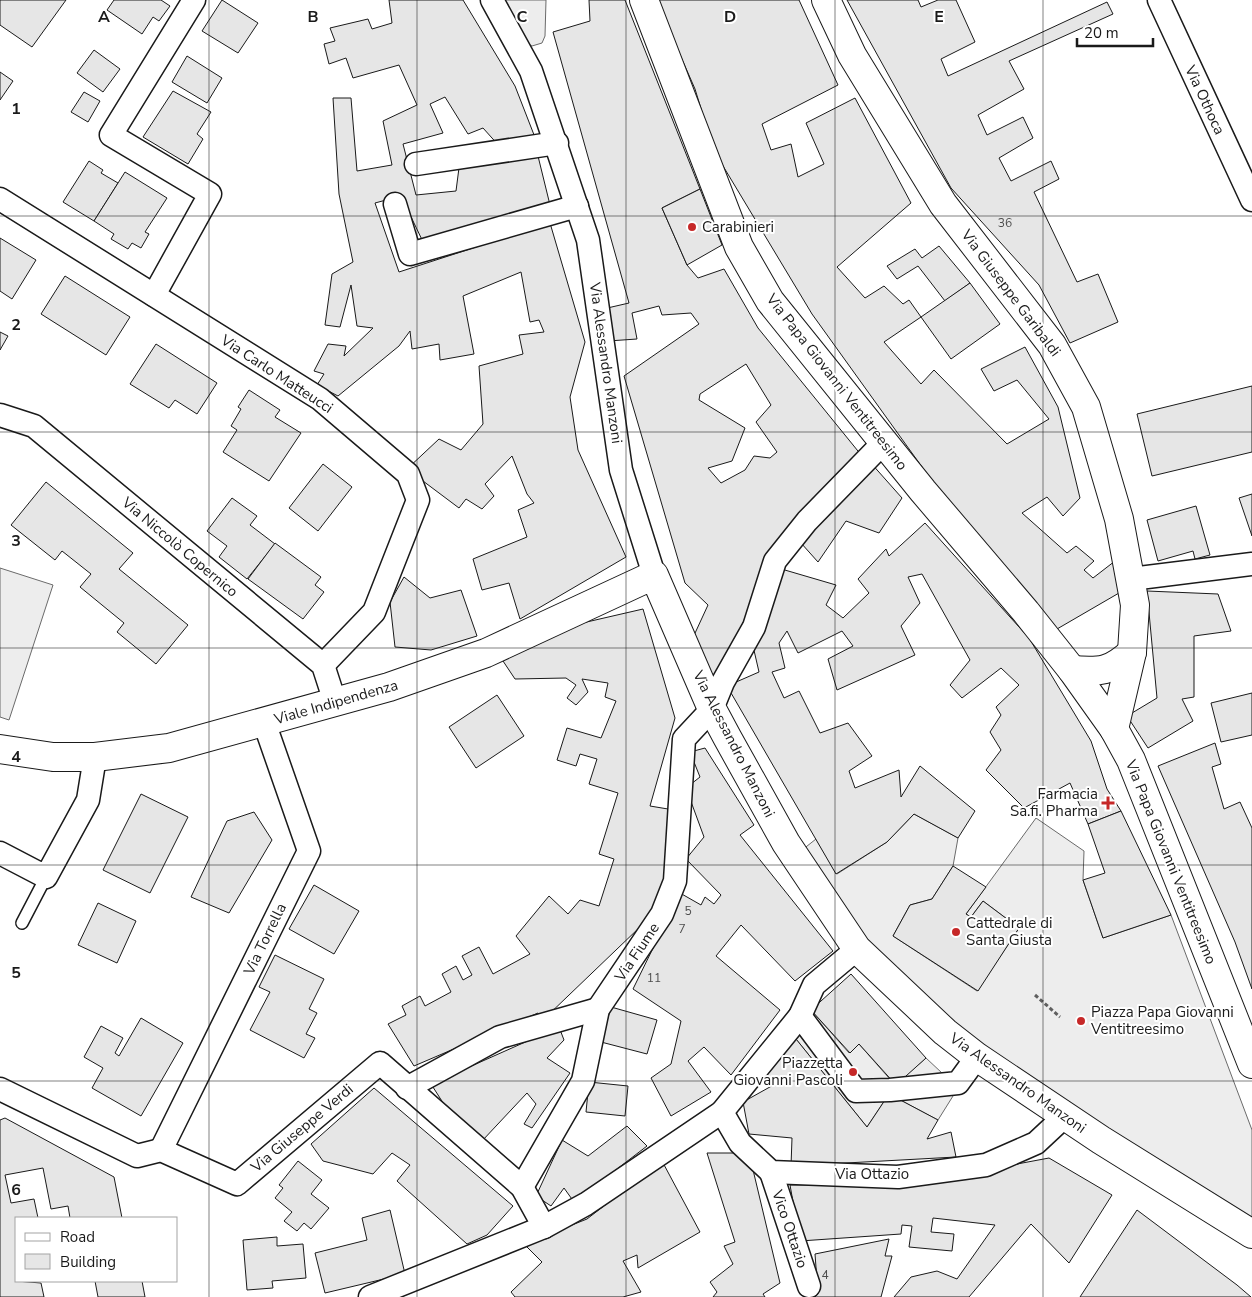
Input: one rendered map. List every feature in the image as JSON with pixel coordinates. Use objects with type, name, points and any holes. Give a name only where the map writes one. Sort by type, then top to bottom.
[{"type":"main road","name":"Via Papa Giovanni Ventitreesimo","points":[[644,0],[739,247],[770,300],[1072,670],[1114,729],[1131,760],[1252,1064]]},
{"type":"main road","name":"Via Giuseppe Garibaldi","points":[[826,0],[852,55],[943,204],[1052,345],[1086,407],[1119,519],[1135,605],[1132,652],[1114,729]]},
{"type":"main road","name":"Viale Indipendenza","points":[[0,749],[53,757],[95,757],[168,748],[389,687],[486,652],[654,574]]},
{"type":"main road","name":"Via Alessandro Manzoni","points":[[654,574],[712,709],[786,843],[857,949],[945,1032],[977,1057],[1252,1234]]},
{"type":"main road","points":[[1072,670],[1098,672],[1116,666],[1132,652]]},
{"type":"street","points":[[154,295],[210,194],[111,135],[194,0]]},
{"type":"street","name":"Via Alessandro Manzoni","points":[[492,0],[531,72],[588,240],[621,470],[654,574]]},
{"type":"street","name":"Via Othoca","points":[[1159,0],[1252,200]]},
{"type":"street","points":[[416,164],[557,144]]},
{"type":"street","name":"Via Carlo Matteucci","points":[[0,199],[320,399],[408,474],[418,500],[374,612],[323,665]]},
{"type":"street","points":[[395,204],[410,254],[577,206]]},
{"type":"street","name":"Via Niccolò Copernico","points":[[0,415],[34,426],[323,665]]},
{"type":"street","points":[[712,709],[723,682],[754,627],[775,561],[807,521],[884,442]]},
{"type":"street","points":[[1131,579],[1252,564]]},
{"type":"street","points":[[323,665],[335,702]]},
{"type":"street","name":"Via Fiume","points":[[522,1187],[583,1082],[598,1009],[662,914],[675,881],[684,739],[712,709]]},
{"type":"street","name":"Via Torrella","points":[[161,1150],[309,851],[264,722]]},
{"type":"street","points":[[0,853],[46,877],[88,800],[95,757]]},
{"type":"street","points":[[370,1297],[544,1227],[586,1204],[722,1112],[800,1016],[814,985],[857,949]]},
{"type":"street","points":[[544,1227],[522,1187],[407,1088],[500,1037],[598,1009]]},
{"type":"street","points":[[800,1016],[856,1091],[890,1090],[958,1082],[977,1057]]},
{"type":"street","name":"Via Giuseppe Verdi","points":[[161,1150],[237,1184],[380,1062],[407,1088]]},
{"type":"street","points":[[0,1089],[137,1156],[161,1150]]},
{"type":"street","points":[[722,1112],[740,1143],[771,1172]]},
{"type":"street","name":"Via Ottazio","points":[[771,1172],[898,1177],[986,1165],[1036,1144],[1066,1115]]},
{"type":"street","name":"Vico Ottazio","points":[[771,1172],[809,1286]]},
{"type":"lane","points":[[22,923],[46,877]]},
{"type":"path","points":[[1035,996],[1060,1017]]},
{"type":"shaded area","points":[[500,0],[546,0],[545,36],[542,43],[532,46],[524,42]]},
{"type":"shaded area","points":[[0,568],[53,585],[9,720],[0,717]]},
{"type":"shaded area","name":"Piazza Papa Giovanni Ventitreesimo","points":[[914,814],[958,838],[953,866],[932,899],[910,905],[893,936],[977,991],[1019,928],[983,901],[971,917],[966,914],[1036,818],[1084,851],[1083,880],[1103,938],[1171,915],[1252,1130],[1252,1222],[989,1051],[903,984],[852,929],[797,854],[816,839],[837,874],[887,842]]},
{"type":"shaded area","name":"Piazzetta Giovanni Pascoli","points":[[811,1010],[849,1053],[859,1044],[895,1085],[926,1058],[958,1088],[938,1120],[889,1094],[867,1127],[796,1039]]},
{"type":"building","points":[[0,0],[66,0],[32,47],[0,25]]},
{"type":"building","points":[[114,0],[161,0],[170,6],[159,21],[153,17],[142,34],[107,10]]},
{"type":"building","points":[[222,0],[258,23],[238,53],[202,31]]},
{"type":"building","points":[[389,0],[463,0],[515,86],[536,140],[501,148],[483,128],[468,134],[445,97],[430,104],[443,133],[403,144],[416,195],[456,191],[460,160],[537,152],[550,205],[425,246],[401,196],[375,203],[399,272],[550,223],[585,342],[570,397],[578,450],[626,557],[520,619],[509,583],[482,590],[473,559],[527,537],[518,510],[534,503],[527,494],[512,456],[485,484],[494,496],[482,509],[466,499],[459,508],[407,469],[439,439],[461,450],[483,424],[479,366],[523,354],[519,335],[544,332],[539,320],[530,322],[521,272],[463,296],[474,354],[440,360],[439,344],[412,349],[410,331],[399,346],[338,396],[317,385],[324,374],[314,371],[328,344],[346,346],[344,356],[373,328],[357,326],[351,285],[340,327],[325,325],[332,274],[353,262],[339,194],[333,98],[351,98],[357,171],[392,165],[383,121],[417,105],[399,65],[353,78],[346,58],[329,64],[324,44],[335,41],[330,28],[368,19],[372,29],[392,23]]},
{"type":"building","points":[[589,0],[625,0],[700,189],[662,208],[687,265],[698,278],[724,269],[758,328],[862,456],[781,540],[717,679],[704,681],[690,644],[708,605],[685,583],[624,376],[699,324],[691,313],[662,315],[659,306],[632,313],[637,339],[608,341],[603,309],[629,303],[553,32],[590,21]],"holes":[[[746,364],[771,405],[756,422],[777,452],[770,458],[754,456],[745,470],[721,483],[708,468],[732,461],[745,428],[699,400],[700,394]]]},
{"type":"building","points":[[656,0],[799,0],[838,85],[762,124],[771,150],[791,144],[798,177],[824,164],[806,123],[855,98],[911,203],[837,267],[865,298],[884,286],[903,304],[909,300],[921,317],[884,342],[921,384],[934,370],[1007,444],[1049,419],[1017,380],[994,391],[981,369],[1025,347],[1058,407],[1080,498],[1063,516],[1047,497],[1022,513],[1067,553],[1076,546],[1094,561],[1084,570],[1093,578],[1115,561],[1119,593],[1057,629],[958,517],[812,314],[714,151],[695,89]]},
{"type":"building","points":[[847,0],[918,0],[921,7],[938,0],[956,0],[975,42],[941,59],[948,76],[1107,2],[1113,14],[1009,61],[1024,89],[978,115],[987,135],[1023,117],[1033,138],[999,158],[1011,181],[1051,161],[1059,179],[1034,192],[1077,282],[1098,274],[1118,322],[1070,343],[1039,285],[951,188]]},
{"type":"building","points":[[94,50],[120,69],[103,92],[77,73]]},
{"type":"building","points":[[187,56],[222,78],[207,103],[172,82]]},
{"type":"building","points":[[0,72],[13,81],[0,100]]},
{"type":"building","points":[[173,91],[211,112],[197,134],[203,139],[188,164],[143,137]]},
{"type":"building","points":[[84,92],[100,101],[88,122],[71,112]]},
{"type":"building","points":[[89,161],[103,170],[101,173],[118,183],[94,221],[63,202]]},
{"type":"building","points":[[125,172],[167,198],[145,232],[149,234],[141,248],[132,243],[128,249],[111,239],[114,234],[94,221]]},
{"type":"building","name":"Carabinieri","points":[[700,189],[722,245],[687,265],[662,208]]},
{"type":"building","points":[[0,238],[36,260],[12,299],[0,291]]},
{"type":"building","points":[[939,246],[970,283],[945,301],[918,266],[897,279],[887,266],[915,249],[922,258]]},
{"type":"building","points":[[65,276],[130,317],[106,355],[41,314]]},
{"type":"building","points":[[970,283],[1000,324],[951,359],[921,317]]},
{"type":"building","points":[[0,332],[8,336],[0,350]]},
{"type":"building","points":[[156,344],[217,383],[197,414],[175,400],[169,408],[130,384]]},
{"type":"building","points":[[1252,386],[1252,452],[1152,476],[1137,414]]},
{"type":"building","points":[[249,390],[280,410],[275,417],[301,433],[269,481],[223,452],[237,430],[231,426],[241,409],[238,407]]},
{"type":"building","points":[[870,462],[902,498],[879,533],[846,521],[818,562],[801,543]]},
{"type":"building","points":[[323,464],[352,487],[318,531],[289,508]]},
{"type":"building","points":[[46,482],[133,553],[119,569],[188,625],[156,664],[117,632],[124,623],[80,587],[91,574],[62,551],[55,560],[11,525]]},
{"type":"building","points":[[1252,494],[1252,536],[1239,498]]},
{"type":"building","points":[[232,498],[257,516],[250,525],[275,544],[247,579],[219,557],[227,546],[207,531]]},
{"type":"building","points":[[1196,506],[1210,555],[1195,559],[1193,551],[1158,561],[1147,520]]},
{"type":"building","points":[[925,523],[1029,638],[1091,741],[1107,789],[1121,811],[1088,824],[1070,783],[1024,808],[986,770],[1001,750],[990,732],[1001,715],[996,707],[1019,685],[1001,668],[962,698],[950,685],[970,660],[922,574],[908,577],[920,603],[901,626],[915,655],[837,690],[828,659],[853,646],[842,631],[798,653],[787,631],[779,643],[785,668],[772,672],[784,698],[799,691],[820,733],[848,723],[872,756],[849,771],[855,788],[899,770],[901,797],[920,766],[975,811],[958,838],[914,814],[887,842],[836,874],[727,686],[759,672],[753,646],[778,568],[836,585],[826,605],[843,618],[869,593],[858,579],[886,549],[889,556]]},
{"type":"building","points":[[275,543],[321,577],[315,585],[324,592],[303,619],[248,579]]},
{"type":"building","points":[[404,577],[430,598],[461,590],[477,636],[431,650],[395,647],[390,602]]},
{"type":"building","points":[[1147,591],[1218,594],[1231,631],[1194,636],[1194,697],[1182,699],[1193,721],[1148,748],[1127,716],[1157,698]]},
{"type":"building","points":[[643,609],[675,718],[650,806],[668,809],[664,904],[544,1019],[538,1013],[414,1066],[388,1024],[406,1015],[402,1006],[420,996],[425,1006],[451,992],[442,974],[456,966],[463,980],[472,975],[462,956],[479,947],[493,974],[530,954],[516,936],[549,896],[568,914],[580,900],[599,906],[614,859],[599,854],[618,793],[589,784],[597,759],[580,754],[576,766],[557,760],[567,728],[601,738],[616,701],[605,697],[608,683],[582,679],[588,692],[576,705],[567,698],[576,685],[566,678],[515,679],[503,661],[552,630]]},
{"type":"building","points":[[1252,693],[1252,735],[1221,742],[1211,703]]},
{"type":"building","points":[[497,695],[524,736],[476,768],[449,727]]},
{"type":"building","points":[[1215,743],[1221,764],[1212,767],[1224,809],[1240,802],[1252,828],[1252,989],[1235,942],[1158,766]]},
{"type":"building","points":[[705,748],[754,825],[740,835],[833,951],[795,981],[741,925],[716,956],[780,1010],[731,1075],[704,1047],[688,1061],[711,1092],[671,1116],[651,1078],[671,1064],[681,1021],[633,989],[680,893],[701,905],[705,897],[714,904],[721,895],[686,859],[704,837],[686,788],[700,777],[690,752]]},
{"type":"building","points":[[141,794],[188,817],[150,893],[103,870]]},
{"type":"building","points":[[1121,811],[1171,915],[1103,938],[1083,880],[1105,873],[1088,824]]},
{"type":"building","points":[[254,812],[272,840],[229,913],[191,897],[227,821]]},
{"type":"building","name":"Cattedrale di Santa Giusta","points":[[953,866],[986,887],[966,914],[971,917],[983,901],[1019,928],[978,991],[893,936],[910,905],[932,899]]},
{"type":"building","points":[[314,885],[359,911],[334,954],[289,929]]},
{"type":"building","points":[[98,903],[136,921],[117,963],[78,945]]},
{"type":"building","points":[[275,955],[324,979],[309,1009],[317,1013],[306,1034],[315,1038],[304,1058],[250,1030],[270,992],[259,987]]},
{"type":"building","points":[[851,974],[926,1058],[896,1085],[859,1044],[850,1053],[811,1010]]},
{"type":"building","points":[[611,1007],[657,1020],[647,1054],[601,1042]]},
{"type":"building","points":[[141,1018],[183,1043],[141,1116],[92,1088],[103,1068],[84,1057],[101,1026],[123,1038],[115,1053],[119,1056]]},
{"type":"building","points":[[559,1027],[564,1040],[547,1058],[570,1073],[532,1128],[524,1124],[536,1104],[527,1093],[482,1141],[447,1109],[431,1084]]},
{"type":"building","points":[[796,1039],[867,1127],[889,1094],[938,1120],[927,1139],[951,1132],[956,1157],[791,1166],[792,1138],[749,1134],[743,1102],[777,1083],[763,1075]]},
{"type":"building","points":[[589,1082],[628,1086],[625,1116],[586,1112]]},
{"type":"building","points":[[374,1088],[513,1206],[487,1235],[467,1244],[397,1181],[410,1165],[392,1153],[373,1174],[323,1161],[311,1144]]},
{"type":"building","points":[[5,1118],[114,1177],[122,1217],[70,1217],[68,1206],[51,1209],[43,1168],[5,1175],[11,1203],[34,1199],[38,1217],[15,1217],[15,1282],[41,1283],[44,1297],[0,1297],[0,1120]]},
{"type":"building","points":[[627,1126],[647,1146],[574,1202],[564,1188],[551,1206],[536,1196],[562,1140],[588,1156]]},
{"type":"building","points":[[707,1153],[749,1153],[780,1283],[763,1294],[765,1297],[713,1297],[717,1292],[710,1282],[733,1264],[724,1246],[735,1242]]},
{"type":"building","points":[[1049,1158],[1112,1195],[1069,1263],[1031,1224],[969,1297],[894,1297],[911,1277],[937,1271],[957,1279],[995,1225],[933,1218],[931,1232],[954,1234],[952,1251],[909,1247],[912,1226],[902,1225],[901,1234],[800,1241],[790,1185],[911,1184]]},
{"type":"building","points":[[298,1161],[322,1180],[311,1194],[329,1208],[311,1229],[304,1223],[297,1231],[284,1221],[292,1212],[275,1198],[283,1188],[279,1185]]},
{"type":"building","points":[[662,1161],[700,1232],[638,1268],[637,1255],[623,1261],[641,1292],[623,1297],[515,1297],[511,1292],[542,1262],[524,1244],[587,1219]]},
{"type":"building","points":[[390,1210],[405,1274],[325,1293],[315,1253],[367,1240],[362,1218]]},
{"type":"building","points":[[1137,1210],[1237,1285],[1251,1297],[1080,1297]]},
{"type":"building","points":[[277,1237],[277,1246],[303,1244],[306,1278],[272,1281],[273,1288],[247,1290],[243,1240]]},
{"type":"building","points":[[889,1239],[885,1256],[892,1256],[881,1297],[815,1297],[818,1294],[815,1254]]},
{"type":"building","points":[[95,1282],[142,1282],[145,1297],[98,1297]]},
{"type":"place","name":"Carabinieri","points":[[692,227]]},
{"type":"place","name":"Farmacia Sa.fi. Pharma","points":[[1108,803]]},
{"type":"place","name":"Cattedrale di Santa Giusta","points":[[956,932]]},
{"type":"place","name":"Piazza Papa Giovanni Ventitreesimo","points":[[1081,1021]]},
{"type":"place","name":"Piazzetta Giovanni Pascoli","points":[[853,1072]]}]
